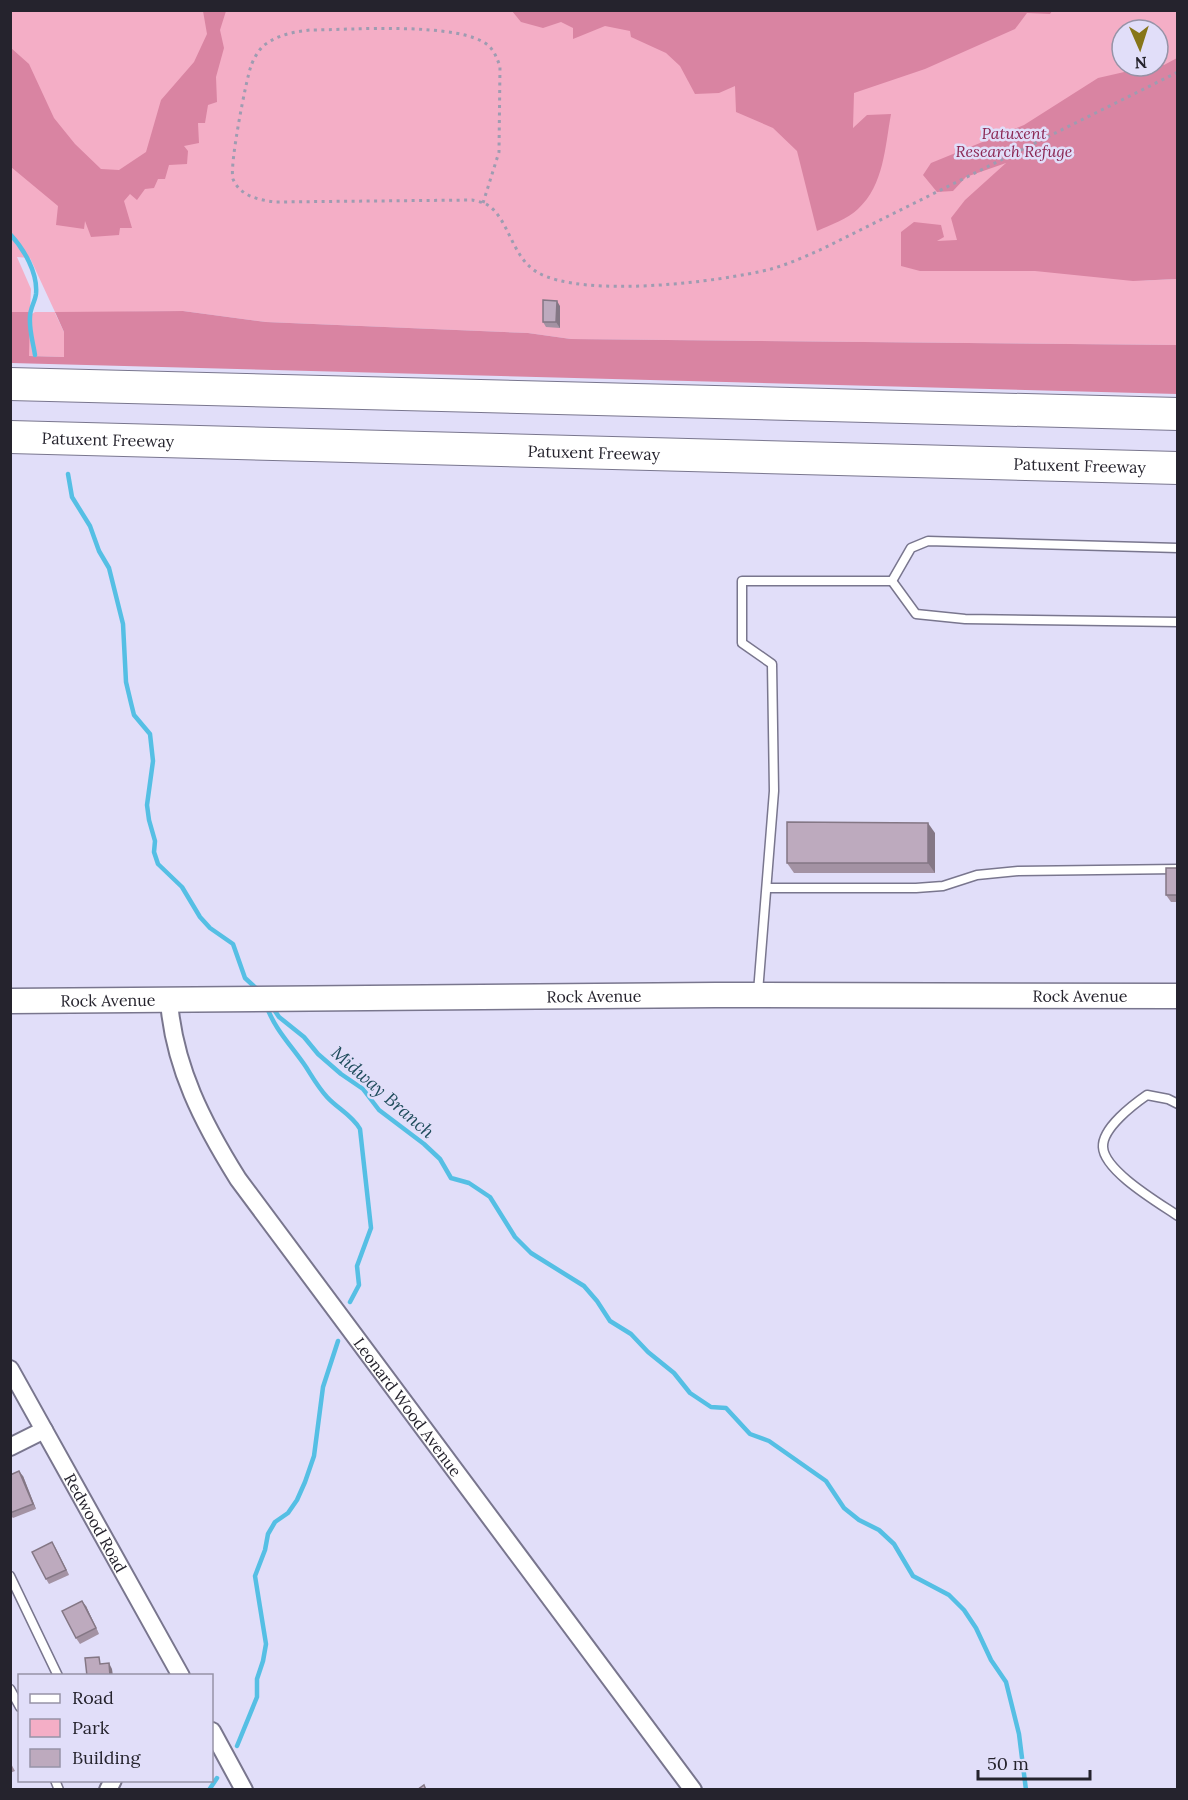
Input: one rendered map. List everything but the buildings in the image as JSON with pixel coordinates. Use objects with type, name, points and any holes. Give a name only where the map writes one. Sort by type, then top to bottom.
[{"type":"highway","points":[[10,384],[1178,414]]},
{"type":"highway","name":"Patuxent Freeway","points":[[10,437],[1178,468]]},
{"type":"street","name":"Rock Avenue","points":[[10,1001],[758,995],[1178,996]]},
{"type":"street","name":"Leonard Wood Avenue","points":[[169,1001],[171,1027],[184,1076],[207,1127],[238,1179],[693,1790]]},
{"type":"street","name":"Redwood Road","points":[[10,1369],[180,1674]]},
{"type":"street","points":[[10,1447],[44,1430]]},
{"type":"street","points":[[165,1674],[172,1659]]},
{"type":"street","points":[[213,1733],[244,1790]]},
{"type":"lane","points":[[892,581],[911,548],[928,541],[1178,548]]},
{"type":"lane","points":[[758,995],[774,791],[772,664],[742,643],[742,581],[892,581]]},
{"type":"lane","points":[[892,581],[916,614],[965,619],[1178,622]]},
{"type":"lane","points":[[767,888],[916,888],[943,886],[976,876],[1018,871],[1178,869]]},
{"type":"lane","points":[[1178,1104],[1168,1099],[1147,1095],[1130,1107],[1107,1133],[1103,1147],[1109,1161],[1121,1174],[1178,1216]]},
{"type":"lane","points":[[10,1576],[57,1674]]},
{"type":"lane","points":[[10,1689],[18,1703]]},
{"type":"path","points":[[483,203],[499,152],[500,66],[495,54],[487,45],[467,35],[439,31],[321,30],[289,32],[273,39],[261,48],[251,66],[232,162],[233,179],[242,191],[255,199],[275,202],[472,200],[483,203],[500,219],[518,253],[535,272],[553,280],[578,285],[630,286],[732,278],[774,268],[822,249],[1178,72]]},
{"type":"green space","name":"Patuxent Research Refuge","points":[[10,11],[1177,11],[1177,278],[1133,281],[1177,279],[1177,345],[571,339],[528,333],[266,322],[183,311],[55,313],[64,332],[65,357],[29,356],[29,316],[35,312],[55,312],[30,258],[17,257],[31,289],[30,312],[11,312]]},
{"type":"green space","points":[[203,11],[226,11],[220,30],[224,48],[216,77],[217,102],[208,105],[205,123],[198,123],[199,143],[184,146],[188,151],[187,164],[169,165],[165,179],[158,179],[154,188],[145,189],[137,200],[130,194],[124,201],[132,228],[120,228],[119,235],[91,237],[85,221],[84,229],[56,225],[58,206],[11,167],[11,48],[29,64],[54,118],[75,144],[101,169],[119,170],[146,152],[161,100],[194,62],[207,34]]},
{"type":"green space","points":[[512,11],[1052,11],[1050,14],[1027,13],[1015,29],[925,69],[854,93],[853,128],[867,115],[891,114],[882,165],[873,189],[858,209],[844,219],[817,231],[797,151],[773,128],[736,112],[735,86],[719,93],[695,94],[680,66],[666,53],[631,37],[630,31],[605,26],[573,39],[573,28],[561,22],[543,28],[521,22]]},
{"type":"green space","points":[[1177,58],[1177,279],[1133,281],[1035,271],[920,271],[901,266],[901,232],[914,222],[941,225],[944,237],[937,241],[957,240],[951,218],[965,200],[1006,163],[966,177],[953,191],[937,192],[923,175],[931,163],[1024,125],[1098,78],[1110,75],[1110,78],[1170,78],[1170,62]]},
{"type":"green space","points":[[183,311],[266,322],[528,333],[571,339],[1177,345],[1177,394],[11,363],[11,312],[30,312],[29,356],[64,357],[64,332],[55,312]]},
{"type":"waterway","name":"Midway Branch","points":[[10,234],[25,254],[35,278],[36,294],[30,322],[35,355]]},
{"type":"waterway","name":"Midway Branch","points":[[68,474],[72,497],[90,526],[99,551],[109,568],[123,624],[126,682],[131,703],[134,715],[150,734],[153,761],[147,805],[158,864],[182,887],[200,917],[210,928],[233,944],[245,978],[258,990]]},
{"type":"waterway","points":[[266,1005],[279,1030],[321,1090],[360,1129],[371,1228],[357,1266],[359,1285],[350,1302]]},
{"type":"waterway","name":"Midway Branch","points":[[273,1008],[279,1017],[304,1037],[318,1054],[363,1089],[379,1110],[440,1159],[451,1178],[469,1183],[490,1197],[515,1237],[531,1253],[584,1286],[610,1321],[631,1334],[648,1352],[674,1373],[690,1393],[711,1407],[726,1408],[750,1434],[769,1441],[826,1481],[844,1508],[859,1520],[879,1530],[894,1544],[913,1576],[949,1595],[964,1610],[976,1628],[991,1660],[1006,1682],[1019,1734],[1026,1790]]},
{"type":"waterway","points":[[237,1746],[257,1697],[257,1679],[266,1644],[255,1576],[265,1550],[268,1534],[275,1522],[288,1513],[305,1482],[314,1456],[323,1387],[338,1341]]},
{"type":"waterway","points":[[209,1790],[217,1778]]}]
